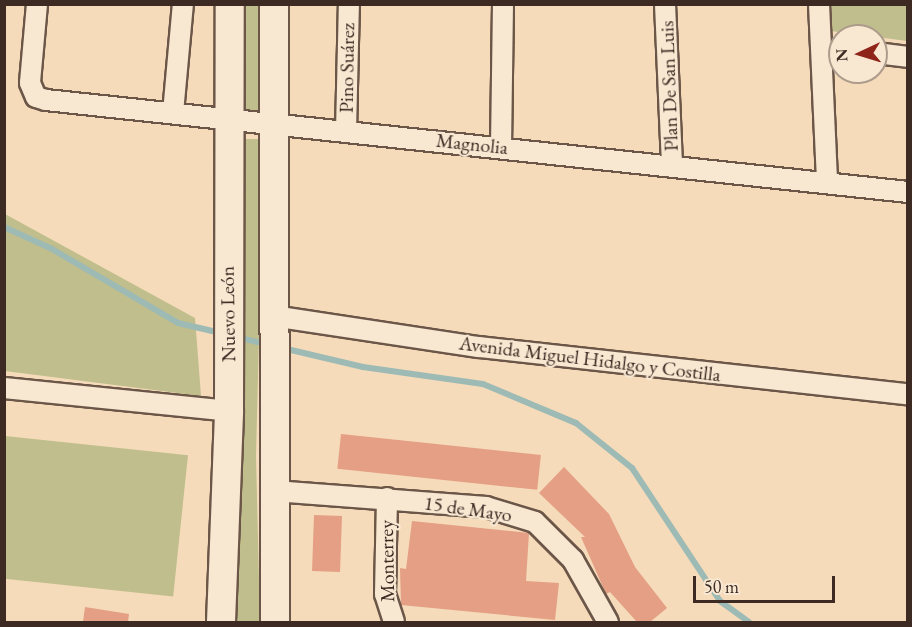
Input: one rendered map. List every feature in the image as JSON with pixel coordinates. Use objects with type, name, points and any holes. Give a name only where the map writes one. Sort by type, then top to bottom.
[{"type":"street","name":"Magnolia","points":[[37,4],[30,82],[36,97],[271,126],[501,147],[908,192]]},
{"type":"street","points":[[173,113],[183,4]]},
{"type":"street","name":"Nuevo León","points":[[221,622],[229,411],[226,119],[230,4]]},
{"type":"street","points":[[274,4],[271,126],[275,622]]},
{"type":"street","name":"Pino Suárez","points":[[346,132],[349,4]]},
{"type":"street","points":[[501,147],[503,4]]},
{"type":"street","name":"Plan De San Luis","points":[[665,4],[672,167]]},
{"type":"street","points":[[819,4],[828,37]]},
{"type":"street","points":[[888,54],[908,57]]},
{"type":"street","points":[[827,183],[830,84]]},
{"type":"street","name":"Avenida Miguel Hidalgo y Costilla","points":[[273,316],[479,347],[908,394]]},
{"type":"street","points":[[4,388],[229,411]]},
{"type":"street","name":"15 de Mayo","points":[[274,491],[486,507],[536,522],[573,560],[608,622]]},
{"type":"street","name":"Monterrey","points":[[387,498],[385,594],[394,622]]},
{"type":"shaded area","points":[[245,5],[261,5],[261,110],[245,110]]},
{"type":"shaded area","points":[[823,5],[907,5],[907,41],[888,38],[888,24],[829,24]]},
{"type":"shaded area","points":[[242,139],[264,139],[256,456],[260,622],[225,622]]},
{"type":"shaded area","points":[[5,214],[195,318],[201,396],[5,371]]},
{"type":"shaded area","points":[[5,436],[188,455],[173,596],[4,579]]},
{"type":"building","points":[[341,434],[541,455],[537,490],[337,469]]},
{"type":"building","points":[[564,467],[609,514],[635,567],[667,608],[650,622],[637,622],[610,592],[606,594],[581,537],[585,537],[539,493]]},
{"type":"building","points":[[314,515],[342,516],[340,572],[312,571]]},
{"type":"building","points":[[412,521],[529,533],[526,581],[559,583],[555,620],[401,605],[400,568],[406,569]]},
{"type":"building","points":[[85,607],[129,614],[128,622],[83,622]]},
{"type":"waterway","points":[[4,227],[52,249],[178,323],[221,333]]},
{"type":"waterway","points":[[237,337],[257,342]]},
{"type":"waterway","points":[[291,350],[363,367],[483,384],[576,423],[632,468],[720,601],[749,622]]}]
